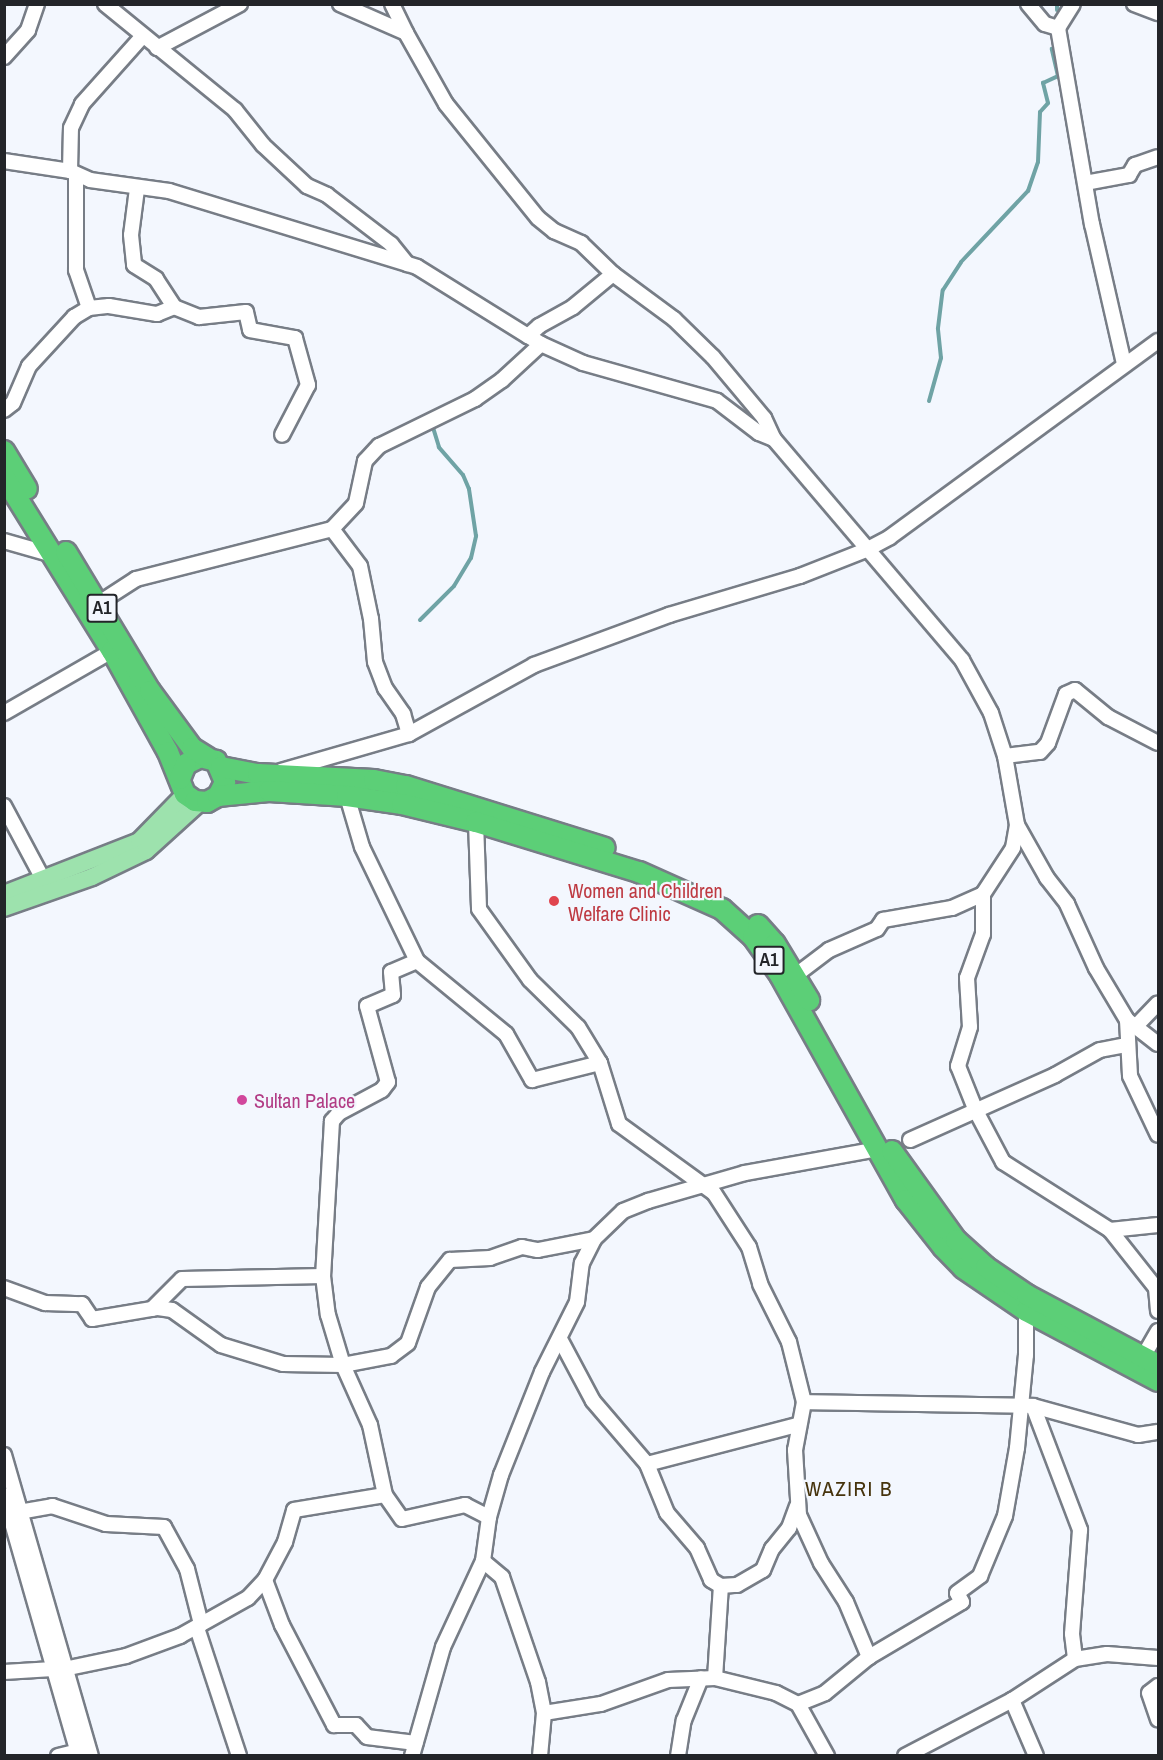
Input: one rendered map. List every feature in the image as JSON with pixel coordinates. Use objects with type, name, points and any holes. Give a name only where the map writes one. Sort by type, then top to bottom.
[{"type":"highway","name":"A1","points":[[4,451],[99,603],[154,698],[192,748],[215,762],[270,774],[406,786],[665,868],[713,889],[732,903],[768,937],[796,975],[887,1145],[956,1240],[1018,1289],[1151,1361]]},
{"type":"highway","name":"A1","points":[[4,477],[112,651],[196,793],[269,791],[347,796],[476,822],[639,872],[722,909],[753,938],[780,975],[906,1200],[943,1247],[963,1268],[1026,1311],[1158,1381]]},
{"type":"highway","points":[[215,762],[225,782],[196,793],[186,764],[215,762]]},
{"type":"main road","points":[[4,894],[88,864],[139,841],[196,793]]},
{"type":"main road","points":[[4,908],[92,877],[146,851],[196,793]]},
{"type":"street","points":[[4,57],[27,30],[37,4]]},
{"type":"street","points":[[105,4],[142,37],[235,110],[263,145],[308,186],[340,205],[392,244],[407,264]]},
{"type":"street","points":[[157,48],[240,4]]},
{"type":"street","points":[[340,4],[406,33]]},
{"type":"street","points":[[392,4],[446,104],[538,218],[554,231],[581,243],[613,274],[687,331],[746,395],[774,439],[824,494],[866,550],[962,660],[992,713],[1005,756],[1017,825],[1047,878],[1067,904],[1096,968],[1132,1023],[1158,1044]]},
{"type":"street","points":[[1028,4],[1045,24],[1058,28]]},
{"type":"street","points":[[1073,4],[1058,28],[1085,183],[1124,364]]},
{"type":"street","points":[[1134,4],[1158,13]]},
{"type":"street","points":[[89,308],[76,270],[74,119],[82,104],[142,37]]},
{"type":"street","points":[[1085,183],[1129,175],[1135,165],[1158,157]]},
{"type":"street","points":[[4,161],[137,189],[169,191],[407,264],[430,273],[541,344],[583,363],[717,401],[759,433],[774,439]]},
{"type":"street","points":[[137,189],[131,235],[134,266],[165,287],[174,307],[199,317],[246,312],[250,330],[295,338],[308,385],[282,435]]},
{"type":"street","points":[[528,336],[595,292],[613,274]]},
{"type":"street","points":[[4,410],[13,403],[25,372],[51,338],[89,308],[109,306],[157,314],[174,307]]},
{"type":"street","points":[[270,774],[409,734],[534,665],[669,615],[779,583],[866,550],[890,537],[1158,341]]},
{"type":"street","points":[[99,603],[136,579],[332,530],[356,503],[365,461],[379,446],[475,399],[502,380],[541,344]]},
{"type":"street","points":[[332,530],[360,566],[371,619],[375,662],[385,688],[403,714],[409,734]]},
{"type":"street","points":[[4,541],[53,555]]},
{"type":"street","points":[[4,713],[112,651]]},
{"type":"street","points":[[1005,756],[1040,752],[1048,743],[1066,693],[1075,690],[1108,717],[1158,743]]},
{"type":"street","points":[[347,796],[362,847],[417,961],[506,1034],[532,1080],[600,1063]]},
{"type":"street","points":[[4,806],[43,879]]},
{"type":"street","points":[[476,822],[479,909],[549,1002],[573,1020],[600,1063],[619,1124],[653,1153],[703,1184],[740,1228],[749,1247],[760,1284],[789,1342],[804,1402],[797,1425],[797,1506],[789,1528],[772,1549],[763,1570],[737,1585],[721,1586],[711,1580],[697,1548],[667,1513],[647,1464],[606,1419],[560,1339]]},
{"type":"street","points":[[796,975],[829,950],[877,929],[883,920],[952,908],[983,894],[1013,848],[1017,825]]},
{"type":"street","points":[[983,894],[983,934],[967,978],[970,1027],[958,1066],[976,1111],[1003,1162],[1110,1230],[1157,1288],[1158,1311]]},
{"type":"street","points":[[417,961],[391,972],[393,995],[367,1006],[388,1082],[382,1090],[339,1113],[332,1121],[323,1276],[328,1315],[343,1365],[370,1425],[385,1495],[402,1519],[465,1505],[489,1517]]},
{"type":"street","points":[[1158,1003],[1132,1023],[1126,1045],[1130,1076],[1158,1135]]},
{"type":"street","points":[[910,1140],[976,1111],[1100,1050],[1126,1045]]},
{"type":"street","points":[[265,1580],[282,1626],[303,1659],[334,1725],[356,1725],[367,1737],[414,1749],[443,1647],[483,1561],[489,1517],[513,1444],[577,1302],[582,1263],[594,1239],[623,1211],[703,1184],[879,1149]]},
{"type":"street","points":[[1110,1230],[1158,1225]]},
{"type":"street","points":[[4,1288],[45,1303],[82,1304],[92,1318],[152,1309],[172,1310],[221,1345],[283,1364],[343,1365],[391,1356],[408,1343],[428,1287],[450,1260],[490,1258],[522,1247],[538,1250],[594,1239]]},
{"type":"street","points":[[152,1309],[182,1280],[323,1276]]},
{"type":"street","points":[[798,1704],[825,1693],[869,1657],[962,1602],[957,1593],[980,1576],[1005,1516],[1028,1406],[1026,1311]]},
{"type":"street","points":[[1151,1361],[1158,1331]]},
{"type":"street","points":[[804,1402],[1028,1406],[1138,1435],[1158,1432]]},
{"type":"street","points":[[1028,1406],[1080,1530],[1072,1634],[1075,1659]]},
{"type":"street","points":[[647,1464],[797,1425]]},
{"type":"street","points":[[4,1455],[83,1754],[58,1755]]},
{"type":"street","points":[[4,1495],[59,1669]]},
{"type":"street","points":[[4,1672],[59,1669],[126,1656],[199,1626],[248,1598],[265,1580],[285,1542],[294,1510],[385,1495]]},
{"type":"street","points":[[19,1512],[52,1506],[106,1524],[164,1527],[188,1569],[199,1626],[239,1755]]},
{"type":"street","points":[[797,1506],[869,1657]]},
{"type":"street","points":[[483,1561],[502,1577],[538,1682],[544,1713],[540,1755]]},
{"type":"street","points":[[678,1755],[684,1720],[708,1678],[721,1586]]},
{"type":"street","points":[[904,1755],[1012,1700],[1075,1659],[1107,1654],[1158,1658]]},
{"type":"street","points":[[544,1713],[601,1704],[658,1682],[708,1678],[776,1693],[798,1704],[827,1755]]},
{"type":"street","points":[[1158,1686],[1149,1693],[1158,1719]]},
{"type":"street","points":[[1012,1700],[1036,1755]]},
{"type":"waterway","points":[[1057,4],[1057,10]]},
{"type":"waterway","points":[[929,401],[941,358],[938,328],[943,290],[961,262],[1028,191],[1038,162],[1040,112],[1048,103],[1043,83],[1058,76],[1052,49]]},
{"type":"waterway","points":[[420,620],[454,586],[471,558],[476,536],[469,489],[463,475],[439,447],[432,424]]},
{"type":"place","name":"Women and Children Welfare Clinic","points":[[554,901]]},
{"type":"place","name":"Sultan Palace","points":[[242,1100]]},
{"type":"district","name":"WAZIRI B","points":[[849,1489]]}]
